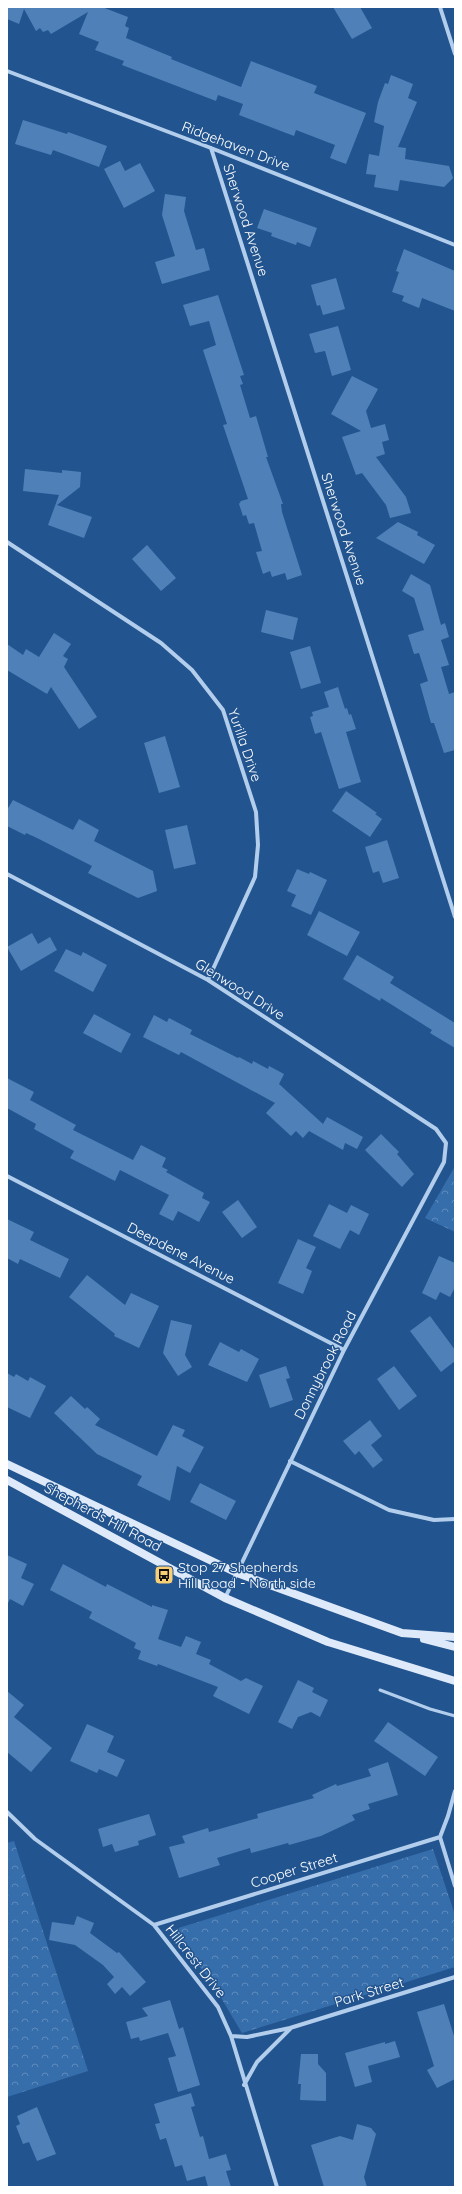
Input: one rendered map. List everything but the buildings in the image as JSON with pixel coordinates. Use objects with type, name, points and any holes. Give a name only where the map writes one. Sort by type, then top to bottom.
[{"type":"main road","name":"Shepherds Hill Road","points":[[7,1464],[237,1572],[402,1633],[455,1637]]},
{"type":"main road","name":"Shepherds Hill Road","points":[[7,1480],[225,1598],[328,1642],[455,1680]]},
{"type":"main road","points":[[402,1633],[455,1647]]},
{"type":"street","points":[[440,7],[455,54]]},
{"type":"street","name":"Ridgehaven Drive","points":[[7,71],[211,148],[455,244]]},
{"type":"street","name":"Sherwood Avenue","points":[[211,148],[455,917]]},
{"type":"street","name":"Yurilla Drive","points":[[7,542],[161,643],[192,670],[223,710],[256,812],[258,845],[255,877],[208,980]]},
{"type":"street","name":"Glenwood Drive","points":[[7,874],[208,980],[436,1129],[446,1144]]},
{"type":"street","name":"Donnybrook Road","points":[[225,1598],[344,1350],[444,1162],[446,1144]]},
{"type":"street","name":"Deepdene Avenue","points":[[7,1176],[344,1350]]},
{"type":"street","points":[[290,1462],[389,1510],[434,1520],[455,1519]]},
{"type":"street","points":[[455,1791],[440,1837],[455,1886]]},
{"type":"street","name":"Hillcrest Drive","points":[[7,1812],[35,1839],[154,1925],[218,2007],[231,2036],[244,2085],[277,2187]]},
{"type":"street","name":"Cooper Street","points":[[154,1925],[440,1837]]},
{"type":"street","name":"Park Street","points":[[231,2036],[248,2037],[290,2028],[455,1977]]},
{"type":"street","name":"Park Street","points":[[244,2085],[257,2062],[290,2028]]},
{"type":"lane","points":[[380,1690],[430,1709],[455,1716]]},
{"type":"green space","points":[[455,1136],[455,1232],[425,1218],[454,1168]]},
{"type":"green space","points":[[14,1841],[88,2071],[7,2097],[7,1843]]},
{"type":"green space","points":[[433,1849],[455,1915],[455,1967],[242,2033],[214,1986],[172,1930]]},
{"type":"place","name":"Stop 27 Shepherds Hill Road - North side","points":[[164,1575]]}]
